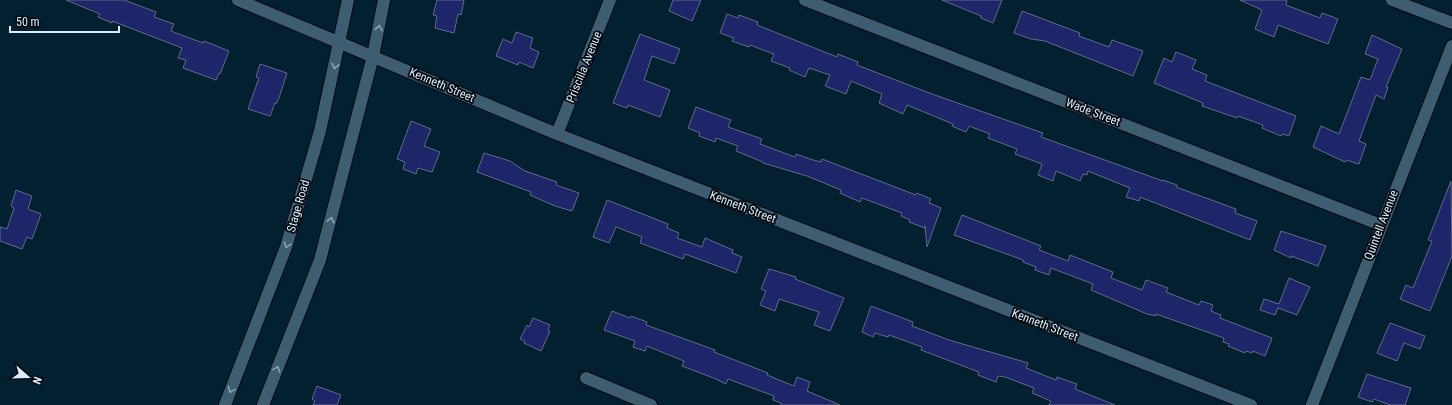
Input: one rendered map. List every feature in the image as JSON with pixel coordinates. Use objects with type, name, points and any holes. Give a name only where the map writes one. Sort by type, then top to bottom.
[{"type":"street","name":"Kenneth Street","points":[[238,0],[557,134],[1251,405]]},
{"type":"street","name":"Stage Road","points":[[225,405],[286,247],[320,131],[348,0]]},
{"type":"street","points":[[263,405],[320,260],[373,56],[384,0]]},
{"type":"street","name":"Priscilla Avenue","points":[[557,134],[610,0]]},
{"type":"street","name":"Wade Street","points":[[805,0],[1381,225]]},
{"type":"street","points":[[1392,0],[1452,24]]},
{"type":"street","name":"Quintell Avenue","points":[[1312,405],[1452,46]]},
{"type":"street","points":[[586,378],[651,405]]},
{"type":"building","points":[[66,0],[124,0],[156,12],[154,17],[174,24],[171,31],[203,43],[204,41],[229,51],[220,74],[219,73],[216,80],[183,68],[186,60],[178,58],[182,48],[112,21],[112,23],[98,17],[100,14]]},
{"type":"building","points":[[437,0],[464,0],[461,15],[458,14],[454,33],[435,28],[437,16],[433,15]]},
{"type":"building","points":[[673,0],[701,0],[692,21],[669,11]]},
{"type":"building","points":[[942,0],[1002,0],[993,23],[981,18],[981,16]]},
{"type":"building","points":[[1240,0],[1287,0],[1286,5],[1320,18],[1322,13],[1338,19],[1328,44],[1278,25],[1274,37],[1255,29],[1262,10]]},
{"type":"building","points":[[1022,11],[1080,33],[1079,36],[1109,47],[1112,40],[1143,51],[1133,76],[1045,41],[1031,39],[1014,33]]},
{"type":"building","points":[[727,14],[738,18],[739,15],[758,22],[757,25],[837,57],[838,54],[858,62],[857,65],[932,94],[1043,133],[1041,137],[1177,185],[1176,187],[1236,209],[1235,213],[1257,221],[1250,240],[1140,197],[1139,201],[1126,197],[1130,188],[1088,171],[1087,175],[1083,174],[1080,181],[1056,171],[1053,181],[1038,175],[1042,164],[1015,154],[1017,149],[988,138],[990,134],[969,126],[966,132],[952,126],[953,124],[907,105],[903,114],[879,103],[882,94],[851,81],[846,94],[825,86],[830,75],[809,68],[805,77],[789,70],[790,68],[771,61],[774,54],[750,45],[749,47],[732,41],[734,38],[720,33]]},
{"type":"building","points":[[516,32],[533,38],[530,48],[539,52],[533,68],[519,62],[518,65],[496,56],[503,39],[512,43]]},
{"type":"building","points":[[640,34],[680,49],[674,64],[652,56],[644,80],[670,90],[660,117],[628,105],[627,108],[613,103]]},
{"type":"building","points":[[1372,35],[1402,49],[1386,87],[1388,87],[1384,99],[1376,95],[1359,141],[1366,144],[1359,164],[1346,160],[1345,162],[1313,147],[1321,126],[1339,134],[1361,77],[1370,80],[1378,59],[1365,54]]},
{"type":"building","points":[[1176,52],[1196,60],[1192,69],[1207,75],[1205,81],[1296,116],[1289,136],[1282,134],[1281,136],[1262,128],[1263,125],[1202,106],[1203,103],[1154,83],[1164,58],[1172,62]]},
{"type":"building","points":[[260,64],[287,73],[279,98],[276,104],[275,103],[270,116],[248,109],[259,78],[256,77]]},
{"type":"building","points":[[696,107],[731,120],[728,127],[762,139],[760,144],[795,157],[796,154],[821,162],[822,159],[916,195],[917,193],[931,199],[929,203],[941,208],[927,247],[925,226],[925,228],[909,222],[910,220],[901,216],[902,213],[862,198],[860,202],[840,193],[841,190],[807,176],[763,163],[736,151],[738,146],[716,138],[715,142],[699,136],[700,133],[688,128]]},
{"type":"building","points":[[411,121],[431,129],[424,146],[440,152],[432,172],[418,168],[416,174],[403,169],[405,162],[397,159]]},
{"type":"building","points":[[484,153],[510,161],[525,171],[557,182],[556,185],[579,193],[572,211],[555,206],[530,195],[531,192],[477,172]]},
{"type":"building","points":[[1451,181],[1452,256],[1430,311],[1400,299],[1406,285],[1413,288],[1432,241],[1428,240]]},
{"type":"building","points":[[16,190],[32,196],[28,209],[41,214],[32,239],[27,237],[22,249],[0,241],[0,227],[7,229],[14,208],[11,206]]},
{"type":"building","points":[[607,200],[668,224],[667,228],[679,233],[677,238],[702,247],[705,238],[733,250],[732,253],[742,257],[736,273],[685,254],[683,259],[640,243],[642,237],[616,227],[609,243],[593,237]]},
{"type":"building","points":[[962,215],[1041,246],[1039,250],[1068,261],[1070,255],[1113,272],[1111,278],[1142,290],[1146,280],[1168,288],[1166,292],[1199,305],[1201,301],[1213,305],[1211,311],[1221,315],[1220,318],[1272,338],[1265,356],[1253,351],[1252,353],[1246,351],[1245,353],[1228,346],[1229,344],[1223,342],[1224,338],[1156,314],[1156,316],[1147,314],[1091,290],[1093,284],[1051,268],[1049,275],[1035,270],[1036,267],[1023,262],[1023,260],[954,235]]},
{"type":"building","points":[[1281,231],[1326,246],[1318,266],[1291,256],[1291,258],[1274,250]]},
{"type":"building","points":[[769,269],[796,277],[795,279],[844,298],[830,331],[814,325],[819,312],[779,299],[775,311],[760,305],[766,291],[761,289]]},
{"type":"building","points":[[1289,278],[1310,287],[1297,315],[1278,308],[1275,315],[1260,310],[1264,299],[1279,304]]},
{"type":"building","points":[[871,306],[913,322],[912,326],[949,340],[1028,363],[1026,368],[1056,380],[1057,377],[1077,384],[1075,389],[1115,405],[1049,405],[1051,401],[1032,393],[1034,388],[1005,377],[998,376],[996,382],[978,375],[979,372],[921,350],[922,347],[889,335],[888,337],[875,333],[873,337],[862,332]]},
{"type":"building","points":[[612,311],[630,318],[631,316],[647,322],[646,325],[715,350],[714,352],[768,373],[767,375],[794,386],[797,377],[810,382],[807,391],[840,405],[781,405],[781,403],[773,400],[774,396],[728,379],[726,384],[682,366],[684,361],[647,346],[645,351],[633,347],[635,341],[604,330]]},
{"type":"building","points":[[533,318],[550,325],[548,330],[550,331],[541,351],[524,343],[525,341],[520,339],[527,325],[529,327]]},
{"type":"building","points":[[1390,323],[1425,336],[1420,349],[1404,343],[1397,361],[1377,353]]},
{"type":"building","points":[[1367,374],[1411,388],[1405,405],[1390,405],[1374,399],[1372,402],[1358,397]]},
{"type":"building","points":[[317,386],[341,395],[337,405],[313,405],[315,401],[312,399]]}]
